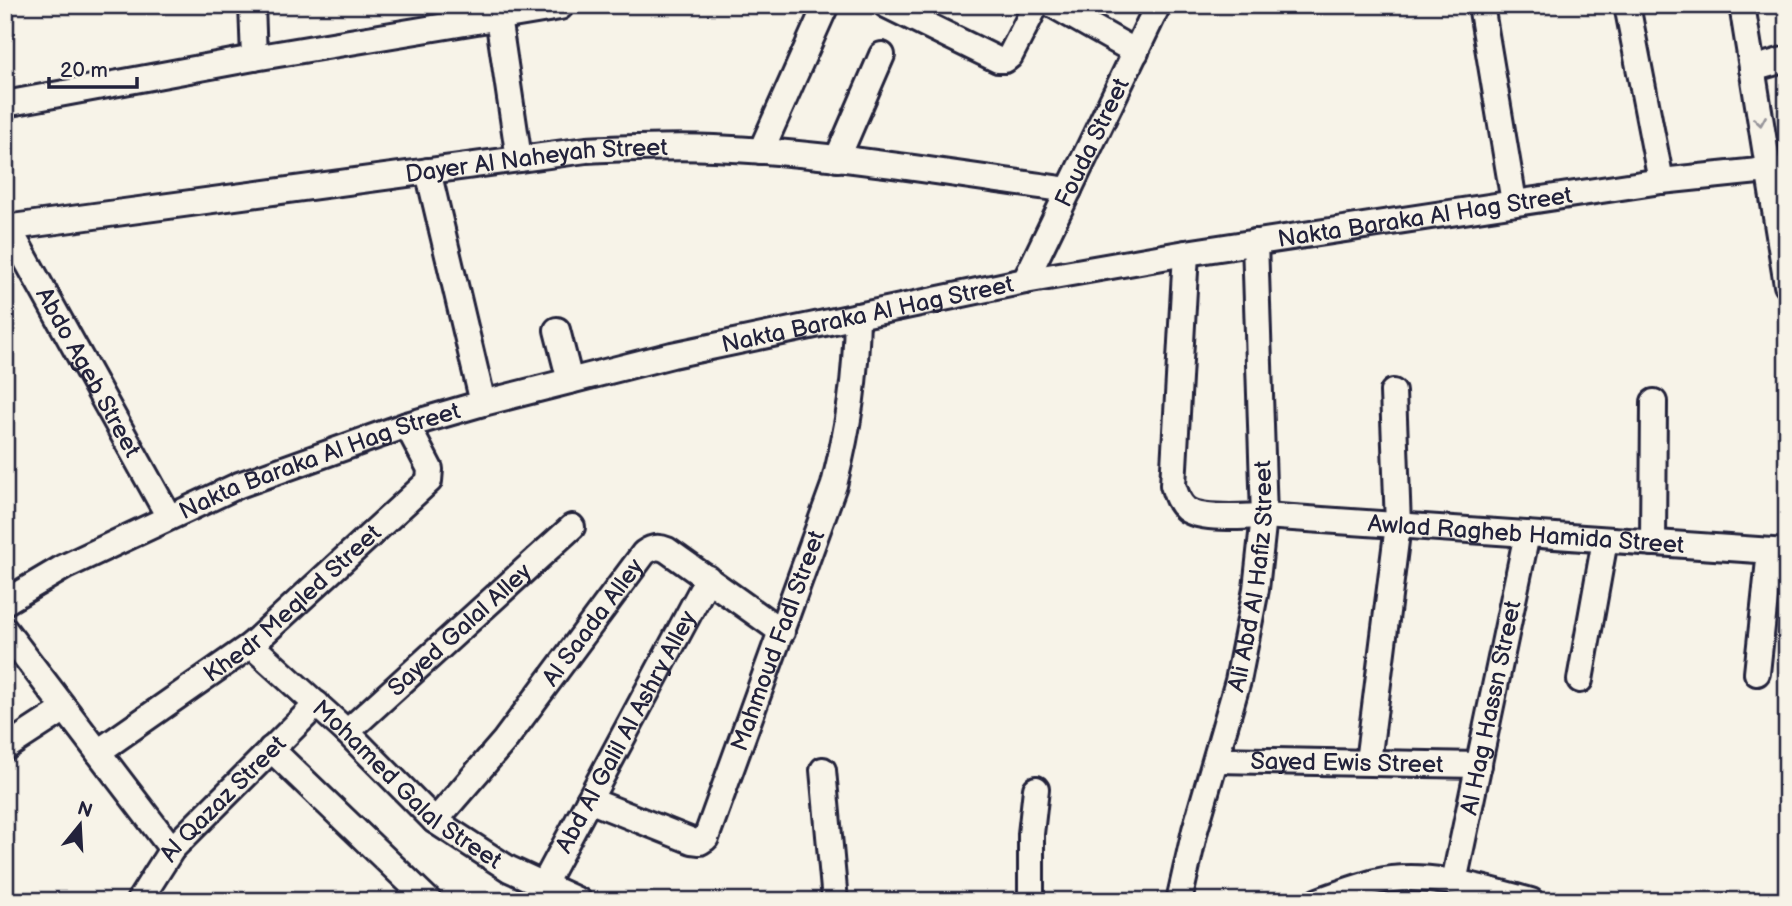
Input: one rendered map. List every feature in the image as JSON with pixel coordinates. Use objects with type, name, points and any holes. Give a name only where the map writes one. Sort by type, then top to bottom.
[{"type":"street","points":[[253,5],[254,58]]},
{"type":"street","points":[[761,151],[825,5]]},
{"type":"street","points":[[886,5],[998,60],[1005,60],[1010,56],[1037,5]]},
{"type":"street","points":[[1053,5],[1136,52]]},
{"type":"street","name":"Fouda Street","points":[[1025,281],[1158,5]]},
{"type":"street","points":[[1481,5],[1514,202]]},
{"type":"street","points":[[1627,5],[1661,181]]},
{"type":"street","points":[[1742,5],[1787,285]]},
{"type":"street","points":[[5,104],[254,58],[560,7]]},
{"type":"street","points":[[498,17],[519,159]]},
{"type":"street","points":[[837,159],[882,55]]},
{"type":"street","points":[[1752,69],[1787,59]]},
{"type":"street","name":"Dayer Al Naheyah Street","points":[[7,228],[586,150],[649,147],[761,151],[1069,190]]},
{"type":"street","name":"Nakta Baraka Al Hag Street","points":[[5,602],[64,567],[239,485],[407,425],[482,403],[672,355],[1025,281],[1186,253],[1661,181],[1768,170]]},
{"type":"street","points":[[428,171],[482,403]]},
{"type":"street","name":"Abdo Ageb Street","points":[[7,228],[169,517]]},
{"type":"street","name":"Ali Abd Al Hafiz Street","points":[[1179,901],[1195,830],[1238,681],[1256,589],[1264,516],[1255,242]]},
{"type":"street","name":"Awlad Ragheb Hamida Street","points":[[1186,253],[1173,485],[1178,499],[1187,510],[1201,515],[1264,516],[1778,552]]},
{"type":"street","name":"Mahmoud Fadl Street","points":[[589,800],[692,841],[700,842],[706,838],[834,485],[848,427],[856,369],[857,316]]},
{"type":"street","points":[[557,330],[570,381]]},
{"type":"street","points":[[1368,762],[1398,525],[1393,391]]},
{"type":"street","points":[[1653,543],[1654,402]]},
{"type":"street","name":"Khedr Meqled Street","points":[[98,752],[251,645],[429,481],[429,469],[407,425]]},
{"type":"street","name":"Sayed Galal Alley","points":[[347,732],[572,527]]},
{"type":"street","name":"Al Hag Hassn Street","points":[[1454,882],[1527,534]]},
{"type":"street","points":[[1580,680],[1605,540]]},
{"type":"street","name":"Al Saada Alley","points":[[435,821],[505,740],[644,553],[651,548],[667,550],[782,632]]},
{"type":"street","points":[[1757,673],[1778,552]]},
{"type":"street","name":"Abd Al Galil Al Ashry Alley","points":[[543,886],[708,578]]},
{"type":"street","points":[[5,631],[172,849]]},
{"type":"street","name":"Mohamed Galal Street","points":[[251,645],[347,732],[435,821],[509,869],[579,901]]},
{"type":"street","name":"Al Qazaz Street","points":[[139,901],[172,849],[317,704]]},
{"type":"street","points":[[5,748],[65,709]]},
{"type":"street","points":[[271,749],[429,901]]},
{"type":"street","name":"Sayed Ewis Street","points":[[1216,760],[1479,765]]},
{"type":"street","points":[[823,770],[835,901]]},
{"type":"street","points":[[1031,901],[1031,834],[1036,789]]},
{"type":"street","points":[[1318,901],[1377,881],[1416,879],[1454,882],[1531,901]]}]
